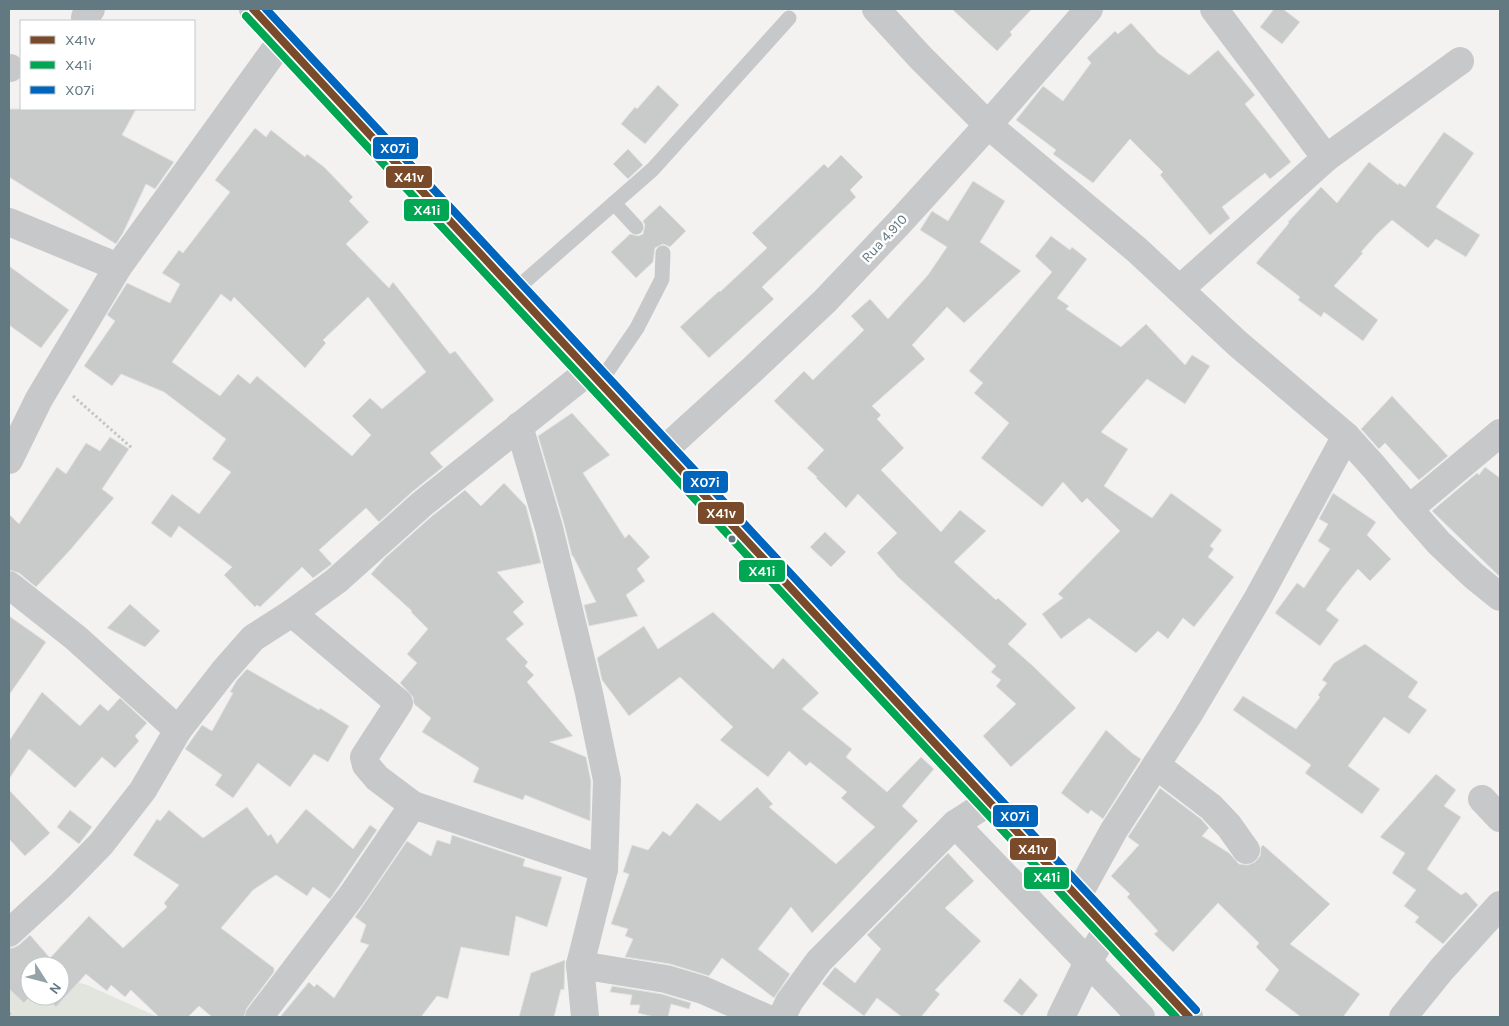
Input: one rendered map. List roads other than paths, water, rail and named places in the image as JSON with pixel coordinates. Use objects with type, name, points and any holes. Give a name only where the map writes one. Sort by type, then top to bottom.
[{"type":"street","points":[[253,9],[1189,1017]]},
{"type":"street","points":[[876,9],[920,57],[988,125],[1137,250],[1238,344],[1346,436],[1408,509],[1446,550],[1500,597]]},
{"type":"street","name":"Rua 4.910","points":[[663,451],[824,301],[988,125],[1089,9]]},
{"type":"street","points":[[1214,9],[1326,158]]},
{"type":"street","points":[[9,460],[39,399],[118,267],[282,40]]},
{"type":"street","points":[[1180,289],[1326,158],[1460,61]]},
{"type":"street","points":[[9,222],[118,267]]},
{"type":"street","points":[[9,933],[60,886],[101,844],[143,790],[178,730],[224,671],[253,638],[292,614],[336,581],[422,504],[519,426],[594,377]]},
{"type":"street","points":[[519,426],[549,528],[608,780],[604,869],[580,966],[585,1017]]},
{"type":"street","points":[[1408,509],[1500,433]]},
{"type":"street","points":[[1077,897],[1114,830],[1187,717],[1258,598],[1346,436]]},
{"type":"street","points":[[9,585],[76,638],[178,730]]},
{"type":"street","points":[[292,614],[399,703],[364,757],[366,765],[377,778],[413,805],[604,869]]},
{"type":"street","points":[[1156,765],[1211,808],[1229,826],[1246,850]]},
{"type":"street","points":[[782,1017],[789,1002],[819,961],[955,824],[989,802]]},
{"type":"street","points":[[259,1017],[352,895],[413,805]]},
{"type":"street","points":[[955,824],[1141,1017]]},
{"type":"street","points":[[1403,1017],[1442,969],[1500,905]]},
{"type":"street","points":[[1061,1017],[1088,962],[1107,929]]},
{"type":"street","points":[[580,966],[666,980],[703,990],[764,1017]]},
{"type":"lane","points":[[515,290],[653,169],[789,18]]},
{"type":"lane","points":[[614,203],[636,228]]},
{"type":"lane","points":[[594,377],[637,328],[662,279],[662,253]]}]
